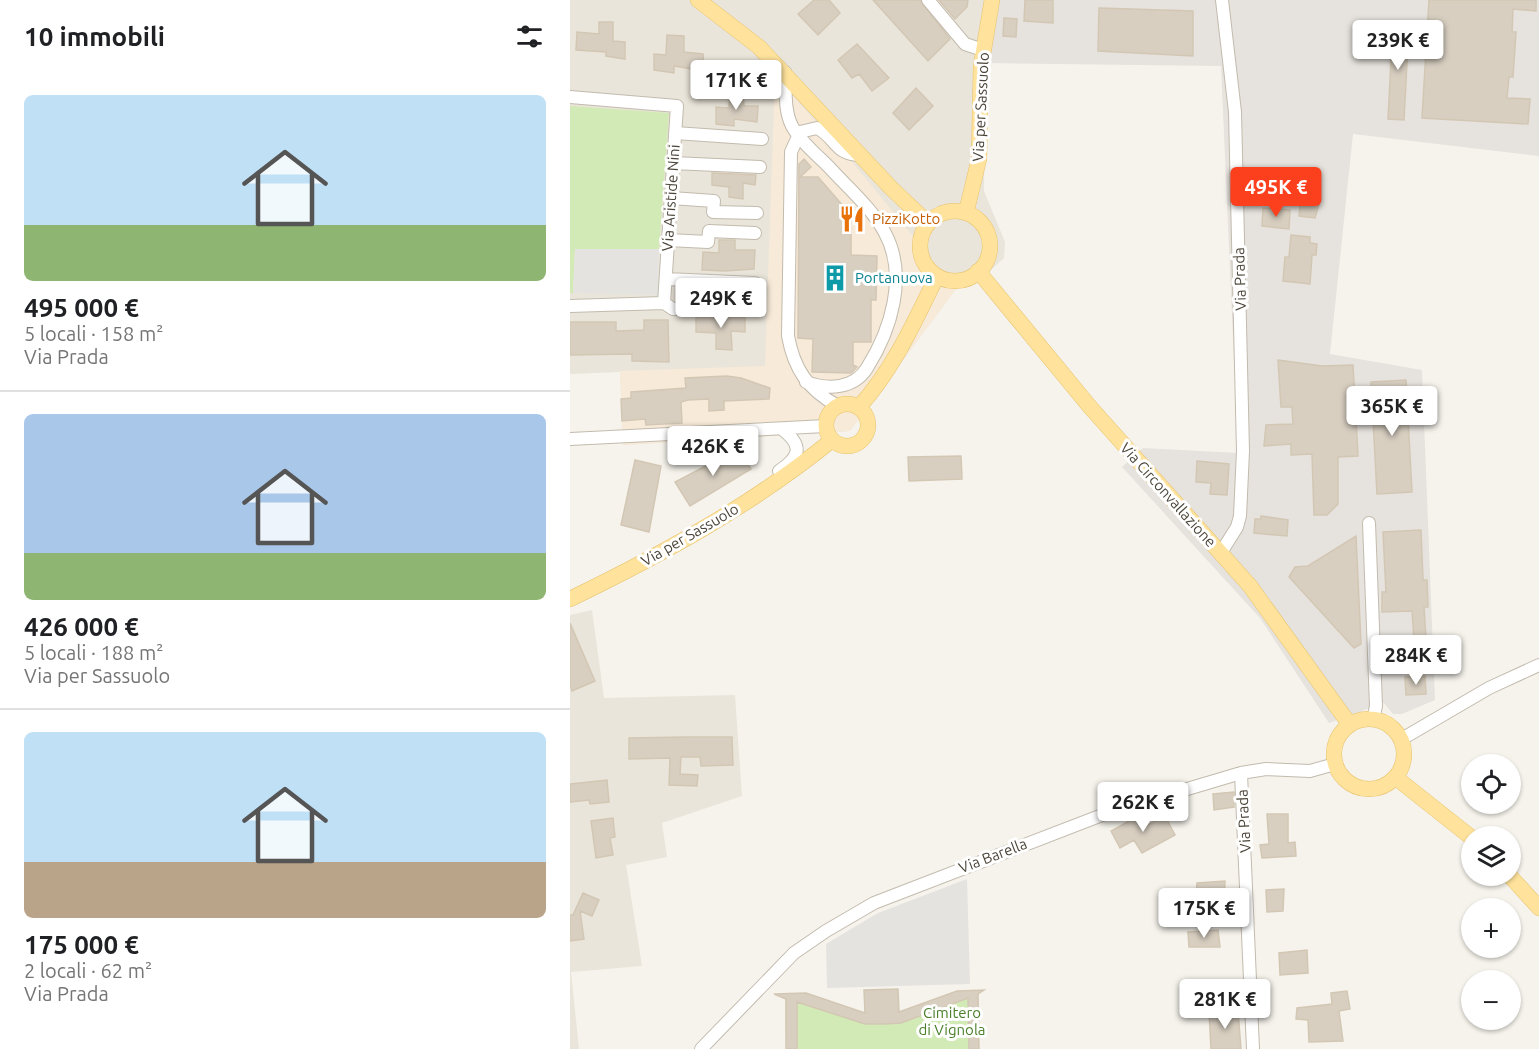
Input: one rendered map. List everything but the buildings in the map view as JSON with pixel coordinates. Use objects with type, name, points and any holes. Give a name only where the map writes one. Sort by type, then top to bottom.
[{"type":"main road","points":[[698,0],[759,46],[903,200],[928,223]]},
{"type":"main road","name":"Via per Sassuolo","points":[[966,213],[979,159],[983,50],[992,0]]},
{"type":"main road","points":[[942,213],[966,213],[982,225],[987,234],[988,254],[978,271],[971,276],[954,280],[937,276],[923,261],[920,251],[923,231],[928,223],[942,213]]},
{"type":"main road","name":"Via Circonvallazione","points":[[978,271],[1090,407],[1264,603],[1350,725]]},
{"type":"main road","points":[[859,407],[885,374],[937,276]]},
{"type":"main road","points":[[849,404],[859,407],[868,422],[864,439],[848,446],[829,433],[829,414],[838,406],[849,404]]},
{"type":"main road","name":"Via per Sassuolo","points":[[570,599],[685,539],[759,495],[829,433]]},
{"type":"main road","points":[[1373,720],[1389,726],[1400,740],[1404,755],[1395,777],[1377,788],[1366,789],[1347,782],[1335,764],[1335,746],[1343,730],[1350,725],[1373,720]]},
{"type":"main road","points":[[1395,777],[1461,829]]},
{"type":"main road","points":[[1519,886],[1539,908]]},
{"type":"street","points":[[928,0],[965,44],[983,50]]},
{"type":"street","name":"Via Prada","points":[[1220,554],[1237,527],[1240,516],[1243,451],[1235,112],[1222,0]]},
{"type":"street","points":[[785,72],[788,117],[798,135],[868,209],[892,247],[895,261],[896,289],[881,344],[863,375],[852,383],[821,386],[806,382]]},
{"type":"street","name":"Via Aristide Nini","points":[[570,97],[677,106],[664,303]]},
{"type":"street","points":[[838,406],[806,382],[790,349],[787,325],[790,152],[798,135],[817,128],[841,151],[849,155],[861,155]]},
{"type":"street","points":[[675,134],[762,138]]},
{"type":"street","points":[[673,163],[760,167]]},
{"type":"street","points":[[671,198],[714,201],[713,212],[757,213]]},
{"type":"street","points":[[668,240],[708,242],[709,231],[755,233]]},
{"type":"street","points":[[666,279],[755,283]]},
{"type":"street","points":[[570,306],[664,303],[673,309],[751,309]]},
{"type":"street","points":[[881,344],[885,374]]},
{"type":"street","points":[[570,439],[782,429],[829,433]]},
{"type":"street","points":[[759,495],[765,481],[788,465],[796,453],[795,439],[782,429]]},
{"type":"street","points":[[1369,523],[1376,706],[1373,720]]},
{"type":"street","points":[[1400,740],[1489,688],[1539,665]]},
{"type":"street","name":"Via Barella","points":[[701,1049],[794,953],[833,926],[873,903],[1110,812],[1241,773],[1266,769],[1310,771],[1335,764]]},
{"type":"street","name":"Via Prada","points":[[1241,773],[1253,1049]]},
{"type":"shaded area","points":[[570,0],[997,0],[985,63],[984,191],[1005,242],[1004,258],[982,278],[956,289],[850,431],[623,445],[620,372],[570,374]]},
{"type":"shaded area","points":[[997,0],[1539,0],[1539,156],[1353,134],[1330,354],[1422,370],[1435,700],[1402,714],[1393,714],[1384,703],[1329,723],[1260,618],[1122,467],[1143,448],[1238,453],[1221,66],[985,63]]},
{"type":"shaded area","points":[[775,76],[854,164],[956,289],[850,431],[623,445],[620,371],[765,366]]},
{"type":"shaded area","points":[[575,249],[659,249],[658,295],[573,293]]},
{"type":"shaded area","points":[[592,610],[604,698],[735,695],[742,796],[662,823],[667,857],[626,865],[642,966],[571,972],[579,1049],[570,1049],[570,615]]},
{"type":"shaded area","points":[[967,879],[970,984],[827,988],[826,944],[878,913]]},
{"type":"green space","points":[[570,106],[669,113],[659,249],[575,249],[573,293],[570,293]]},
{"type":"green space","name":"Cimitero di Vignola","points":[[898,989],[899,1012],[957,991],[978,990],[979,1049],[786,1049],[785,993],[806,993],[865,1013],[864,990]]},
{"type":"place","name":"PizziKotto","points":[[852,219]]},
{"type":"place","name":"Portanuova","points":[[835,278]]}]
